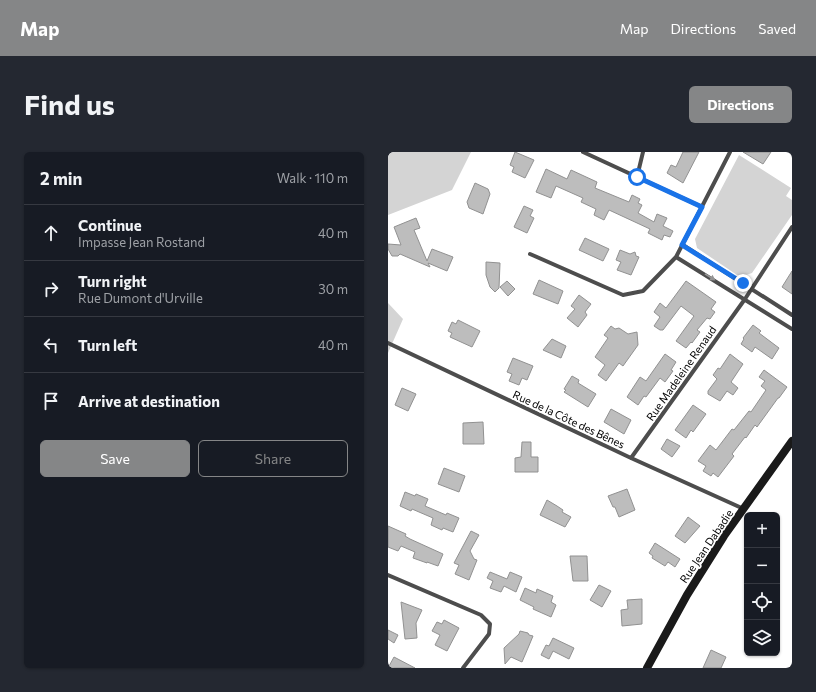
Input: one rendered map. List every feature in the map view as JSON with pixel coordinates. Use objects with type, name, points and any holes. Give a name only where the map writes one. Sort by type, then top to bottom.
[{"type":"street","points":[[583,152],[702,207]]},
{"type":"street","points":[[637,177],[643,152]]},
{"type":"street","points":[[530,254],[623,295],[643,291],[676,257],[730,152]]},
{"type":"street","name":"Rue Madeleine Renaud","points":[[631,458],[751,289],[792,227]]},
{"type":"street","points":[[682,245],[792,315]]},
{"type":"street","points":[[676,257],[792,329]]},
{"type":"street","name":"Rue de la Côte des Bênes","points":[[388,343],[631,458],[744,509]]},
{"type":"street","name":"Rue Jean Dabadie","points":[[647,668],[686,595],[724,536],[792,441]]},
{"type":"street","points":[[388,575],[481,615],[490,624],[489,634],[463,668]]},
{"type":"shaded area","points":[[388,152],[471,152],[452,190],[388,215]]},
{"type":"shaded area","points":[[739,155],[791,188],[786,196],[792,200],[792,215],[752,273],[746,275],[737,275],[697,248],[695,239]]},
{"type":"shaded area","points":[[388,303],[403,319],[388,353]]},
{"type":"building","points":[[515,152],[534,160],[525,178],[512,172],[514,167],[510,165]]},
{"type":"building","points":[[683,152],[699,152],[683,183],[667,173],[671,165],[676,167]]},
{"type":"building","points":[[743,152],[771,152],[763,164]]},
{"type":"building","points":[[546,169],[567,179],[571,170],[597,182],[595,188],[629,202],[632,195],[640,199],[638,203],[642,205],[638,213],[654,222],[657,214],[667,218],[663,226],[673,231],[670,237],[664,235],[662,240],[648,233],[650,229],[609,210],[604,220],[594,215],[596,209],[581,202],[583,198],[556,186],[551,198],[536,192]]},
{"type":"building","points":[[475,183],[488,189],[490,194],[483,214],[469,208],[467,202]]},
{"type":"building","points":[[524,206],[533,210],[530,216],[534,218],[527,233],[514,227]]},
{"type":"building","points":[[416,218],[420,228],[414,230],[427,261],[432,249],[453,257],[447,271],[428,263],[430,267],[400,254],[398,256],[392,256],[388,249],[388,244],[401,245],[394,227]]},
{"type":"building","points":[[585,238],[609,249],[603,261],[579,250]]},
{"type":"building","points":[[620,250],[630,254],[635,252],[636,256],[639,257],[631,275],[617,270],[621,262],[616,260]]},
{"type":"building","points":[[486,262],[500,263],[499,288],[495,292],[490,287],[486,275]]},
{"type":"building","points":[[792,271],[792,294],[782,287]]},
{"type":"building","points":[[539,280],[563,291],[558,304],[533,294]]},
{"type":"building","points":[[507,281],[515,289],[508,296],[500,287]]},
{"type":"building","points":[[686,281],[716,302],[711,309],[715,312],[710,319],[707,318],[697,330],[700,332],[692,343],[691,342],[686,348],[676,341],[694,316],[681,306],[663,330],[660,330],[654,326],[660,317],[654,312],[660,303],[666,308]]},
{"type":"building","points":[[579,295],[591,304],[585,312],[587,315],[578,327],[567,318],[575,309],[571,306]]},
{"type":"building","points":[[458,320],[480,331],[472,347],[450,337],[452,333],[448,331],[452,322],[456,324]]},
{"type":"building","points":[[753,325],[761,331],[759,333],[779,348],[772,359],[755,347],[752,352],[741,344],[744,339],[743,338]]},
{"type":"building","points":[[611,326],[615,329],[619,328],[628,334],[637,332],[638,345],[623,366],[619,363],[606,381],[598,375],[605,365],[595,357],[608,338],[604,335]]},
{"type":"building","points":[[552,339],[566,346],[561,358],[543,350]]},
{"type":"building","points":[[665,354],[676,362],[671,370],[673,371],[665,382],[660,378],[638,405],[627,397],[640,377],[646,381]]},
{"type":"building","points":[[730,354],[743,364],[731,382],[738,388],[733,395],[727,391],[720,401],[708,394],[708,391],[717,379],[713,375],[718,368],[720,369]]},
{"type":"building","points":[[513,358],[533,366],[527,380],[522,378],[519,385],[509,381],[512,374],[507,372]]},
{"type":"building","points":[[764,370],[787,387],[757,427],[755,425],[746,438],[745,437],[732,454],[734,456],[718,477],[713,473],[711,476],[703,471],[706,466],[698,461],[710,445],[716,450],[732,429],[734,430],[749,411],[751,412],[766,390],[761,386],[765,381],[759,377]]},
{"type":"building","points":[[572,376],[579,380],[578,383],[596,394],[588,407],[564,392],[566,390],[564,389]]},
{"type":"building","points":[[402,388],[416,394],[408,411],[395,405]]},
{"type":"building","points":[[693,405],[706,414],[693,432],[691,430],[686,438],[675,430]]},
{"type":"building","points":[[611,409],[631,420],[624,434],[604,422]]},
{"type":"building","points":[[483,422],[484,444],[463,444],[463,423]]},
{"type":"building","points":[[667,439],[680,446],[672,457],[661,449]]},
{"type":"building","points":[[522,442],[531,442],[531,457],[538,457],[538,472],[515,472],[515,458],[521,457]]},
{"type":"building","points":[[444,468],[465,476],[459,492],[438,484]]},
{"type":"building","points":[[627,489],[635,510],[619,517],[608,496]]},
{"type":"building","points":[[405,492],[415,496],[416,494],[428,499],[425,506],[446,515],[447,513],[459,518],[453,532],[443,528],[442,530],[431,525],[433,518],[412,509],[411,511],[400,506]]},
{"type":"building","points":[[547,500],[571,517],[565,527],[540,515]]},
{"type":"building","points":[[688,517],[700,526],[685,543],[675,536]]},
{"type":"building","points":[[388,526],[406,534],[405,536],[410,539],[443,554],[438,566],[413,558],[415,552],[401,546],[398,551],[388,547]]},
{"type":"building","points":[[471,531],[479,535],[470,551],[474,559],[477,560],[469,580],[455,574],[459,565],[454,563]]},
{"type":"building","points":[[655,543],[680,559],[675,567],[668,562],[665,566],[652,558],[653,556],[649,553]]},
{"type":"building","points":[[570,556],[587,556],[588,581],[573,581]]},
{"type":"building","points":[[490,572],[507,579],[510,572],[522,577],[516,592],[504,586],[501,592],[490,588],[493,581],[487,578]]},
{"type":"building","points":[[599,585],[611,591],[602,607],[590,600]]},
{"type":"building","points":[[525,588],[536,593],[537,589],[553,596],[551,602],[556,605],[551,617],[533,609],[534,607],[520,600]]},
{"type":"building","points":[[642,599],[642,624],[622,626],[621,610],[628,609],[627,600]]},
{"type":"building","points":[[401,602],[422,610],[416,623],[417,638],[405,639]]},
{"type":"building","points":[[444,620],[459,628],[447,651],[435,645],[440,635],[432,631],[437,622],[442,624]]},
{"type":"building","points":[[388,630],[398,635],[394,643],[388,639]]},
{"type":"building","points":[[520,631],[533,636],[522,662],[511,657],[505,664],[504,648],[519,634]]},
{"type":"building","points":[[553,638],[574,648],[569,659],[553,651],[549,659],[541,655],[546,645],[549,646]]},
{"type":"building","points":[[711,650],[726,657],[721,668],[703,668]]},
{"type":"building","points":[[394,657],[415,668],[388,668]]},
{"type":"route","points":[[637,177],[702,207],[682,245],[743,283]]}]
